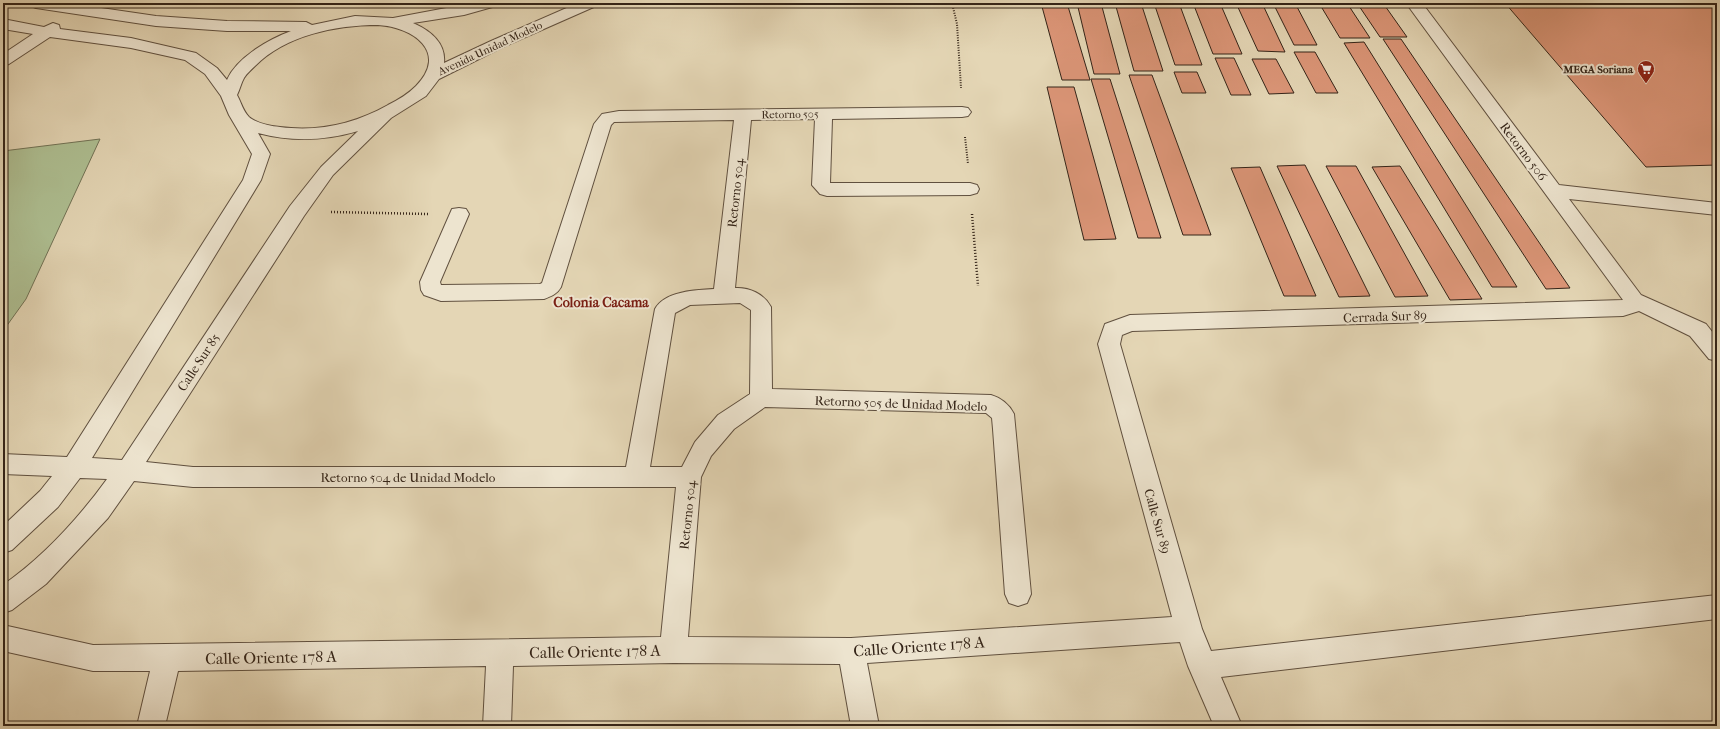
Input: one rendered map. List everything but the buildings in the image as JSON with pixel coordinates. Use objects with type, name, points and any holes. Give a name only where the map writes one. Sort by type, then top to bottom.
[{"type":"street","points":[[36,3],[83,7],[164,22],[227,26],[317,28]]},
{"type":"street","points":[[230,95],[237,75],[256,56],[284,39],[317,28],[355,21],[391,22],[464,10],[491,3]]},
{"type":"street","name":"Avenida Unidad Modelo","points":[[433,75],[497,44],[591,3]]},
{"type":"street","name":"Retorno 506","points":[[1414,3],[1634,300]]},
{"type":"street","points":[[3,61],[83,7]]},
{"type":"street","points":[[242,120],[262,130],[290,135],[321,133],[354,127],[384,115],[418,94],[433,75],[438,57],[431,41],[415,29],[391,22]]},
{"type":"street","points":[[3,24],[48,32],[131,43],[190,56],[211,71],[230,95],[261,154],[252,180],[74,467],[49,499],[3,542]]},
{"type":"street","name":"Retorno 505","points":[[459,214],[430,282],[431,290],[441,293],[544,291],[551,287],[603,124],[608,118],[619,116],[962,112]]},
{"type":"street","points":[[824,113],[821,185],[827,190],[970,189]]},
{"type":"street","name":"Retorno 504","points":[[724,296],[743,114]]},
{"type":"street","name":"Calle Sur 85","points":[[3,601],[37,576],[99,510],[128,470],[297,211],[327,171],[384,115]]},
{"type":"street","points":[[1553,191],[1717,209]]},
{"type":"street","points":[[636,477],[665,310],[688,298],[744,295],[761,307],[761,398]]},
{"type":"street","points":[[1634,300],[1707,330],[1717,353]]},
{"type":"street","name":"Cerrada Sur 89","points":[[1130,323],[1623,308],[1632,306],[1634,300]]},
{"type":"street","name":"Calle Sur 89","points":[[1130,323],[1113,330],[1108,344],[1189,629],[1202,666],[1228,726]]},
{"type":"street","name":"Retorno 504","points":[[674,650],[689,477],[703,449],[726,422],[761,398]]},
{"type":"street","name":"Retorno 505 de Unidad Modelo","points":[[761,398],[991,404],[1003,414],[1018,594]]},
{"type":"street","name":"Retorno 504 de Unidad Modelo","points":[[3,464],[128,470],[193,477],[689,477]]},
{"type":"street","points":[[1202,666],[1717,608]]},
{"type":"street","name":"Calle Oriente 178 A","points":[[3,638],[93,658],[167,658],[674,650],[851,651],[1189,629]]},
{"type":"street","points":[[851,651],[865,726]]},
{"type":"street","points":[[497,726],[500,653]]},
{"type":"street","points":[[151,726],[167,658]]},
{"type":"path","points":[[952,3],[956,24],[962,112],[978,286]]},
{"type":"path","points":[[297,211],[459,214]]},
{"type":"green space","points":[[100,139],[26,299],[3,331],[3,151]]},
{"type":"place","name":"MEGA Soriana","points":[[1646,84]]},
{"type":"district","name":"Colonia Cacama","points":[[601,302]]}]
